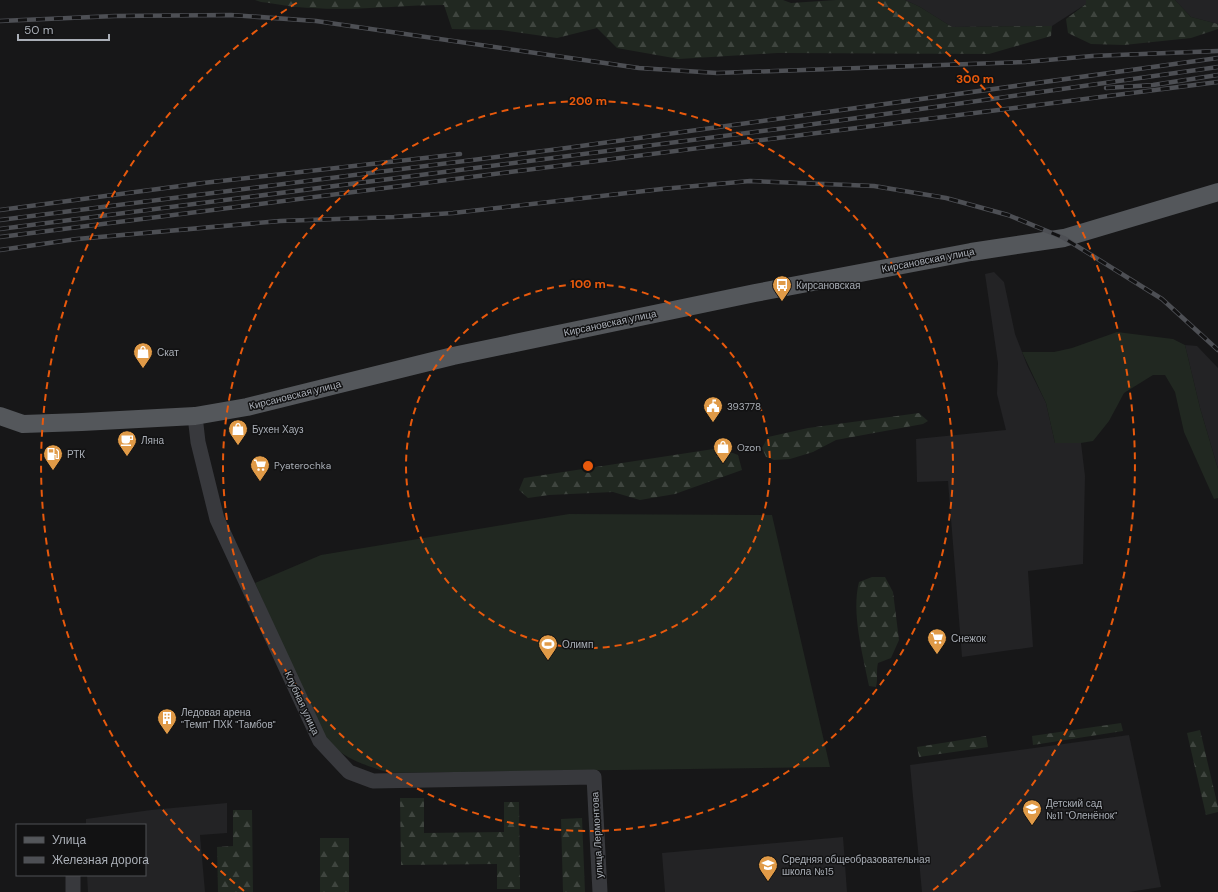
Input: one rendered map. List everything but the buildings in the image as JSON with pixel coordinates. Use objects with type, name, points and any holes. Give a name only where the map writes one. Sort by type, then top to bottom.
[{"type":"main road","name":"Кирсановская улица","points":[[0,416],[23,424],[195,416],[247,407],[461,354],[755,293],[971,252],[1064,238],[1218,192]]},
{"type":"street","name":"Клубная улица","points":[[195,416],[198,442],[217,519],[320,741],[349,772],[373,781],[594,777]]},
{"type":"street","name":"улица Лермонтова","points":[[594,777],[600,892]]},
{"type":"street","points":[[73,876],[73,892]]},
{"type":"shaded area","points":[[905,0],[1086,0],[1086,4],[1052,26],[952,27],[920,7]]},
{"type":"shaded area","points":[[1175,0],[1218,0],[1218,24],[1191,17]]},
{"type":"shaded area","points":[[994,272],[1004,282],[1015,334],[1027,365],[1046,403],[1055,443],[1081,443],[1085,476],[1083,564],[1028,571],[1033,647],[962,657],[948,481],[917,482],[916,439],[1006,430],[997,394],[998,363],[985,274]]},
{"type":"shaded area","points":[[1185,345],[1197,346],[1218,368],[1218,469],[1200,408]]},
{"type":"shaded area","name":"Детский сад №11 \"Оленёнок\"","points":[[1129,735],[1161,887],[1129,892],[922,892],[910,765]]},
{"type":"shaded area","points":[[227,803],[227,833],[200,835],[205,892],[88,892],[87,876],[146,876],[146,824],[86,824],[86,819],[151,810]]},
{"type":"shaded area","points":[[843,837],[847,892],[665,892],[662,853]]},
{"type":"green space","points":[[255,0],[783,0],[791,3],[836,0],[905,0],[920,7],[952,27],[1052,26],[1051,36],[989,54],[777,53],[679,59],[617,48],[597,28],[557,38],[501,30],[452,29],[444,5],[329,9],[293,7]]},
{"type":"green space","points":[[1086,0],[1175,0],[1191,17],[1218,24],[1218,29],[1191,38],[1124,45],[1091,44],[1068,33],[1066,19],[1086,4]]},
{"type":"green space","points":[[1117,332],[1173,339],[1185,345],[1200,408],[1218,469],[1218,498],[1214,499],[1184,432],[1175,392],[1165,375],[1153,375],[1124,393],[1109,421],[1093,441],[1081,443],[1055,443],[1046,403],[1022,352],[1054,352],[1072,348]]},
{"type":"green space","points":[[919,413],[928,421],[923,424],[836,440],[813,452],[790,459],[774,460],[766,457],[762,448],[768,437],[808,428]]},
{"type":"green space","points":[[720,448],[738,455],[742,470],[675,494],[640,500],[613,492],[549,495],[528,498],[519,490],[524,478]]},
{"type":"green space","name":"Олимп","points":[[569,514],[772,515],[830,767],[390,773],[347,757],[324,739],[255,583],[321,555]]},
{"type":"green space","points":[[872,577],[885,577],[893,592],[899,640],[891,658],[878,663],[876,687],[869,686],[861,648],[856,607],[859,582]]},
{"type":"green space","points":[[1121,723],[1123,731],[1033,745],[1032,736]]},
{"type":"green space","points":[[1200,730],[1218,807],[1218,812],[1206,815],[1187,733]]},
{"type":"green space","points":[[986,736],[988,747],[919,757],[917,747]]},
{"type":"green space","points":[[400,798],[424,798],[424,833],[504,832],[504,802],[519,802],[520,889],[497,889],[497,864],[401,865]]},
{"type":"green space","points":[[233,810],[252,810],[253,892],[218,892],[217,847],[233,846]]},
{"type":"green space","points":[[582,818],[585,892],[563,892],[561,819]]},
{"type":"green space","points":[[320,838],[349,838],[349,892],[320,892]]},
{"type":"railway","points":[[0,21],[115,16],[231,15],[316,21],[639,68],[717,73],[1025,62],[1092,56],[1218,51]]},
{"type":"railway","points":[[0,220],[559,149],[1218,58]]},
{"type":"railway","points":[[0,229],[786,128],[1218,67]]},
{"type":"railway","points":[[1106,88],[1153,85],[1218,75]]},
{"type":"railway","points":[[0,237],[1218,82]]},
{"type":"railway","points":[[0,210],[203,183],[460,154]]},
{"type":"railway","points":[[0,250],[77,239],[280,221],[394,217],[453,213],[662,189],[750,181],[874,186],[946,198],[1008,215],[1064,238],[1162,299],[1218,350]]},
{"type":"place","name":"Кирсановская","points":[[782,302]]},
{"type":"place","name":"Скат","points":[[143,369]]},
{"type":"place","name":"393778","points":[[713,423]]},
{"type":"place","name":"Бухен Хауз","points":[[238,446]]},
{"type":"place","name":"Ляна","points":[[127,457]]},
{"type":"place","name":"Ozon","points":[[723,464]]},
{"type":"place","name":"РТК","points":[[53,471]]},
{"type":"place","name":"Pyaterochka","points":[[260,482]]},
{"type":"place","name":"Снежок","points":[[937,655]]},
{"type":"place","name":"Олимп","points":[[548,661]]},
{"type":"place","name":"Ледовая арена \"Темп\" ПХК \"Тамбов\"","points":[[167,735]]},
{"type":"place","name":"Детский сад №11 \"Оленёнок\"","points":[[1032,826]]},
{"type":"place","name":"Средняя общеобразовательная школа №15","points":[[768,882]]}]
